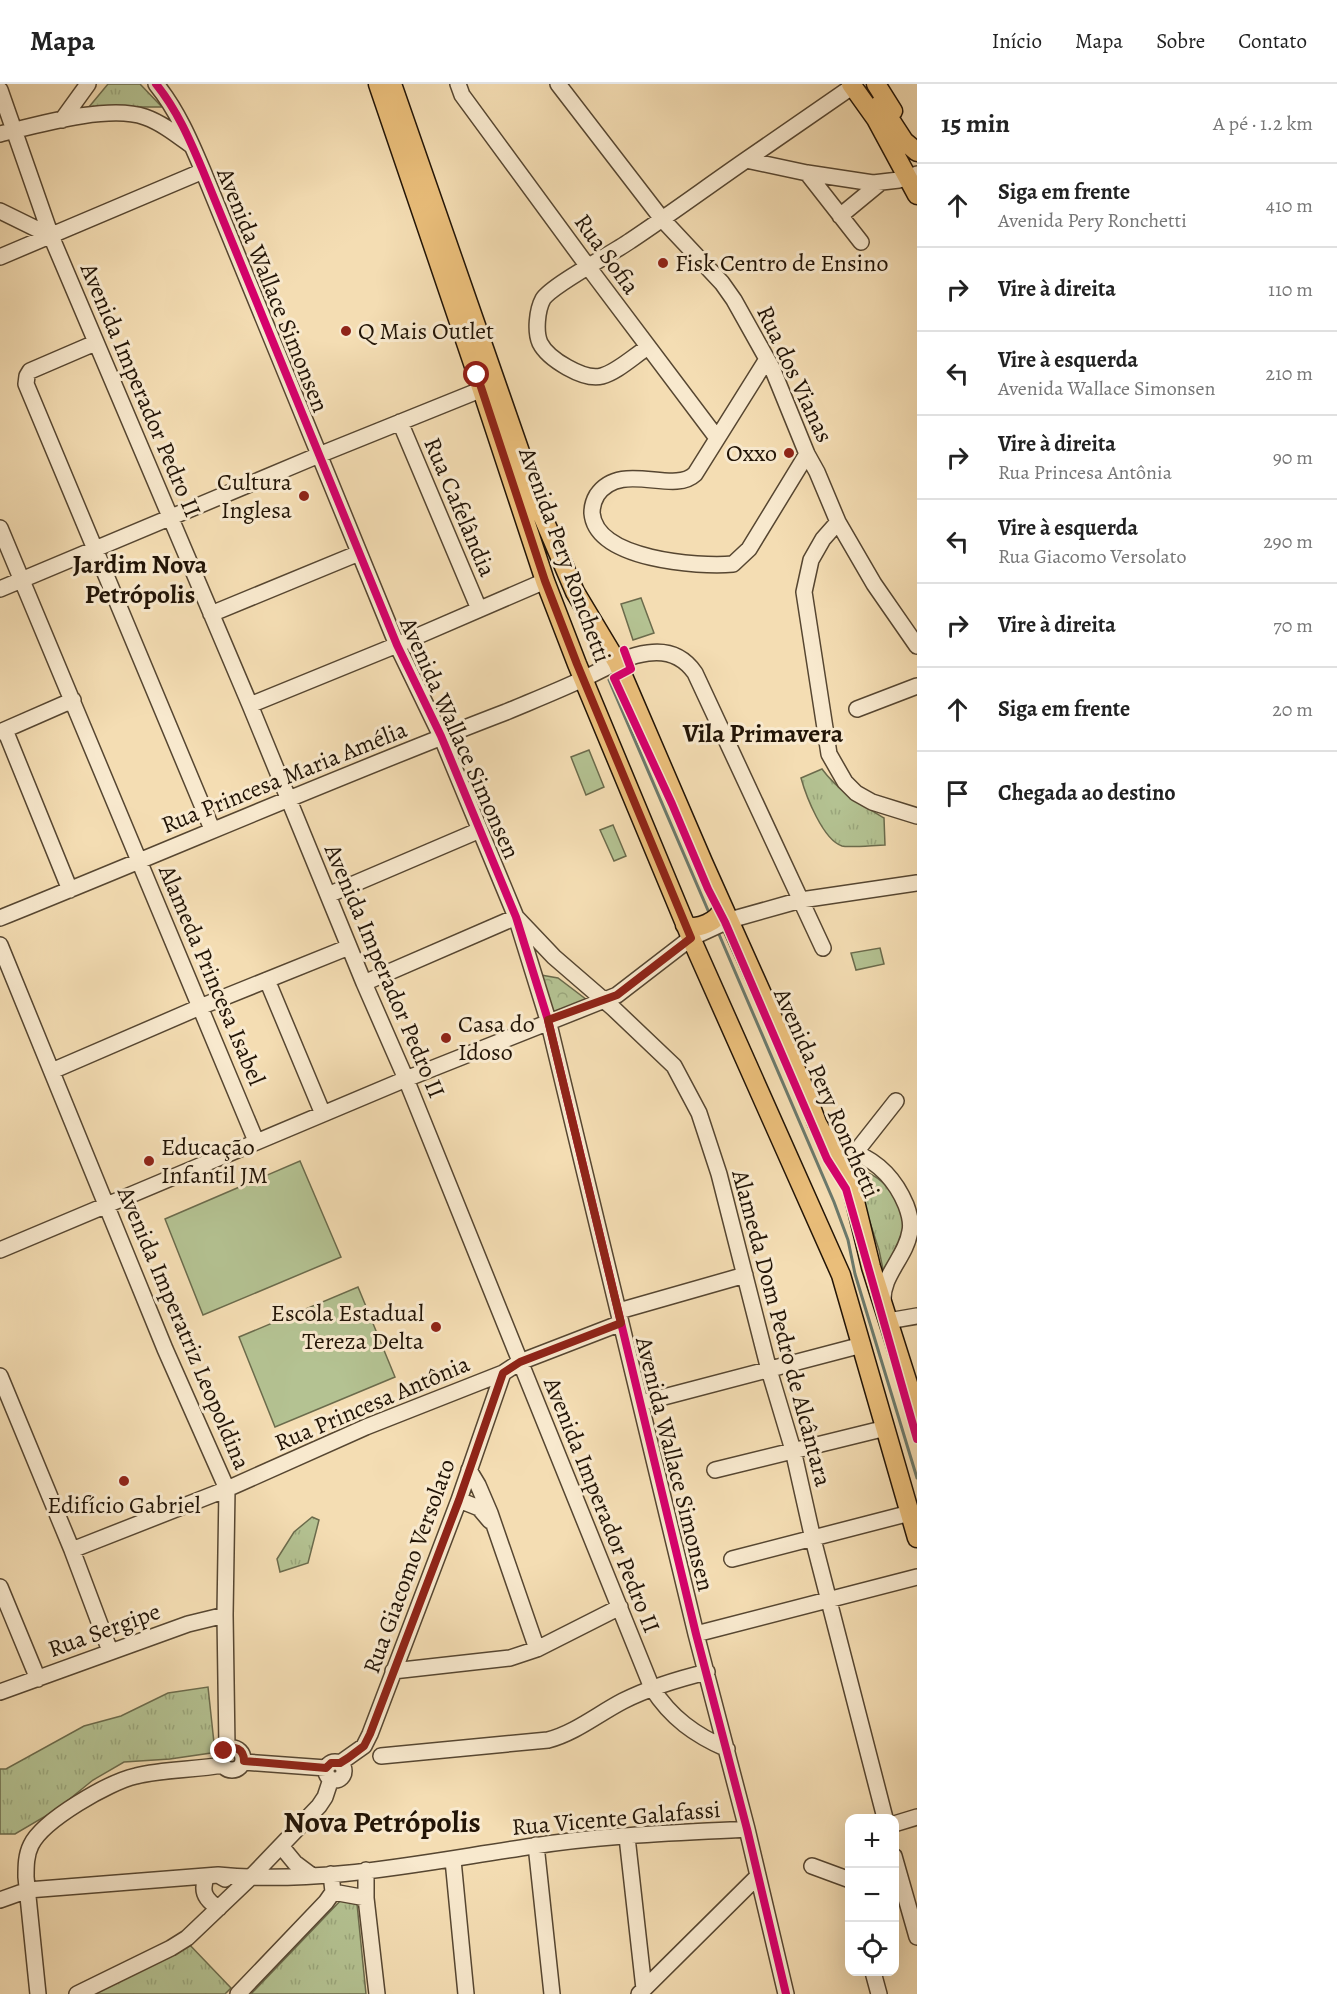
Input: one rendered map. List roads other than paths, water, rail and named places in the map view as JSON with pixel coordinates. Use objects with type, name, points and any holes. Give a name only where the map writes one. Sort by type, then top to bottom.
[{"type":"main road","name":"Avenida Pery Ronchetti","points":[[378,84],[489,386],[556,552],[575,592],[617,662],[723,917],[802,1083],[818,1123],[851,1185],[886,1315],[915,1403]]},
{"type":"main road","name":"Avenida Pery Ronchetti","points":[[392,84],[489,386],[545,581],[584,679],[839,1269],[917,1538]]},
{"type":"main road","points":[[876,84],[917,152]]},
{"type":"main road","points":[[855,89],[872,91],[903,141],[917,152]]},
{"type":"main road","points":[[855,89],[913,175],[917,195]]},
{"type":"main road","points":[[694,931],[723,917]]},
{"type":"street","points":[[62,120],[88,84]]},
{"type":"street","name":"Avenida Wallace Simonsen","points":[[156,84],[180,119],[203,171],[397,645],[441,736],[516,916],[548,1020],[696,1634],[727,1749],[786,1994]]},
{"type":"street","name":"Rua dos Vianas","points":[[558,84],[662,219],[722,283],[747,322],[767,359],[838,522],[874,584],[917,646]]},
{"type":"street","name":"Rua Sofia","points":[[460,89],[589,268],[717,438]]},
{"type":"street","points":[[648,347],[602,376],[592,377],[570,369],[550,355],[542,346],[537,329],[543,300],[549,293],[855,89]]},
{"type":"street","name":"Avenida Imperador Pedro II","points":[[0,90],[7,132],[41,208],[95,343],[171,518],[406,1079],[652,1688],[664,1707],[684,1725],[727,1749]]},
{"type":"street","points":[[7,132],[62,120],[117,112],[133,114],[154,121],[192,146]]},
{"type":"street","points":[[746,160],[807,174],[880,183],[913,175]]},
{"type":"street","points":[[0,257],[203,171]]},
{"type":"street","points":[[807,174],[861,242]]},
{"type":"street","points":[[840,216],[880,183]]},
{"type":"street","points":[[25,224],[34,219],[41,208]]},
{"type":"street","points":[[0,211],[51,236]]},
{"type":"street","points":[[95,343],[30,371],[26,384],[212,829]]},
{"type":"street","points":[[767,359],[691,478],[680,480],[624,478],[601,489],[594,499],[592,512],[596,525],[603,536],[627,549],[664,560],[733,564],[749,549],[807,454]]},
{"type":"street","points":[[0,589],[489,386]]},
{"type":"street","name":"Rua Cafelândia","points":[[400,422],[478,609]]},
{"type":"street","points":[[838,522],[823,539],[811,560],[804,592],[829,754],[841,776],[856,793],[872,802],[917,816]]},
{"type":"street","name":"Alameda Princesa Isabel","points":[[0,528],[256,1141]]},
{"type":"street","points":[[211,614],[359,553]]},
{"type":"street","points":[[250,705],[545,581]]},
{"type":"street","name":"Rua Princesa Maria Amélia","points":[[0,918],[212,829],[584,679],[617,662],[651,652],[680,657],[695,673],[823,948]]},
{"type":"street","points":[[857,709],[917,686]]},
{"type":"street","points":[[70,890],[2,731],[73,700]]},
{"type":"street","points":[[328,895],[480,830]]},
{"type":"street","points":[[723,917],[801,900],[917,883]]},
{"type":"street","points":[[364,983],[516,916]]},
{"type":"street","name":"Alameda Dom Pedro de Alcântara","points":[[516,916],[554,957],[674,1066],[699,1113],[719,1174],[793,1450],[813,1539],[884,1814]]},
{"type":"street","points":[[0,1250],[548,1020],[617,995],[694,931]]},
{"type":"street","name":"Avenida Imperatriz Leopoldina","points":[[0,945],[165,1349],[227,1489],[225,1615],[227,1748]]},
{"type":"street","points":[[52,1071],[200,1007],[349,947]]},
{"type":"street","points":[[267,980],[323,1114]]},
{"type":"street","name":"Avenida Pery Ronchetti","points":[[802,1083],[831,1139],[836,1144],[871,1161],[884,1171],[900,1191],[914,1226],[904,1251],[886,1282],[883,1298],[886,1315]]},
{"type":"street","points":[[855,1153],[896,1101]]},
{"type":"street","points":[[900,1191],[917,1193]]},
{"type":"street","name":"Rua Princesa Antônia","points":[[72,1550],[227,1489],[366,1427],[503,1373],[520,1362],[620,1317],[745,1275]]},
{"type":"street","points":[[886,1315],[917,1316]]},
{"type":"street","points":[[641,1402],[862,1345]]},
{"type":"street","name":"Rua Giacomo Versolato","points":[[231,1897],[319,1806],[325,1797],[332,1770],[367,1741],[459,1500],[503,1373]]},
{"type":"street","points":[[0,1376],[72,1550],[110,1651]]},
{"type":"street","points":[[473,1385],[484,1388],[493,1401]]},
{"type":"street","points":[[715,1470],[885,1428]]},
{"type":"street","points":[[469,1470],[478,1485],[495,1529],[537,1649]]},
{"type":"street","points":[[459,1500],[479,1508],[495,1529]]},
{"type":"street","points":[[732,1559],[910,1513]]},
{"type":"street","points":[[696,1634],[917,1577]]},
{"type":"street","points":[[0,1587],[38,1679]]},
{"type":"street","points":[[393,1671],[510,1658],[537,1649],[620,1607]]},
{"type":"street","name":"Rua Sergipe","points":[[0,1692],[188,1624],[225,1615]]},
{"type":"street","points":[[381,1756],[548,1740],[561,1736],[624,1700],[652,1688],[707,1672]]},
{"type":"street","points":[[234,1747],[241,1751],[244,1761],[236,1770],[228,1769],[223,1765],[222,1754],[227,1748],[234,1747]]},
{"type":"street","points":[[244,1761],[332,1770]]},
{"type":"street","points":[[38,1994],[26,1863],[33,1841],[49,1825],[92,1794],[116,1782],[136,1776],[223,1765]]},
{"type":"street","points":[[899,1822],[917,1817]]},
{"type":"street","name":"Rua Vicente Galafassi","points":[[0,1899],[28,1890],[212,1876],[250,1878],[331,1874],[453,1860],[536,1845],[747,1829]]},
{"type":"street","points":[[627,1837],[641,1991]]},
{"type":"street","points":[[536,1845],[552,1994]]},
{"type":"street","points":[[281,1846],[295,1863],[311,1875]]},
{"type":"street","points":[[453,1860],[466,1994]]},
{"type":"street","points":[[812,1866],[845,1882]]},
{"type":"street","points":[[896,1868],[901,1900],[917,1937]]},
{"type":"street","points":[[366,1870],[366,1898],[377,1994]]},
{"type":"street","points":[[238,1994],[307,1923],[333,1892],[331,1874]]},
{"type":"street","points":[[76,1994],[187,1938],[231,1897],[230,1885],[223,1878],[212,1876],[203,1888],[204,1895],[219,1908]]},
{"type":"street","points":[[641,1991],[758,1876]]},
{"type":"street","points":[[333,1892],[366,1898]]},
{"type":"street","points":[[874,1976],[879,1994]]},
{"type":"waterway","points":[[609,680],[710,915]]},
{"type":"waterway","points":[[718,932],[834,1202],[848,1240],[855,1274],[917,1478]]},
{"type":"place","name":"Fisk Centro de Ensino","points":[[663,263]]},
{"type":"place","name":"Q Mais Outlet","points":[[346,331]]},
{"type":"place","name":"Oxxo","points":[[789,453]]},
{"type":"place","name":"Cultura Inglesa","points":[[304,496]]},
{"type":"place","name":"Casa do Idoso","points":[[446,1038]]},
{"type":"place","name":"Educação Infantil JM","points":[[149,1161]]},
{"type":"place","name":"Escola Estadual Tereza Delta","points":[[436,1327]]},
{"type":"place","name":"Edifício Gabriel","points":[[124,1481]]},
{"type":"district","name":"Jardim Nova Petrópolis","points":[[140,579]]},
{"type":"district","name":"Vila Primavera","points":[[763,733]]},
{"type":"district","name":"Nova Petrópolis","points":[[382,1822]]}]
